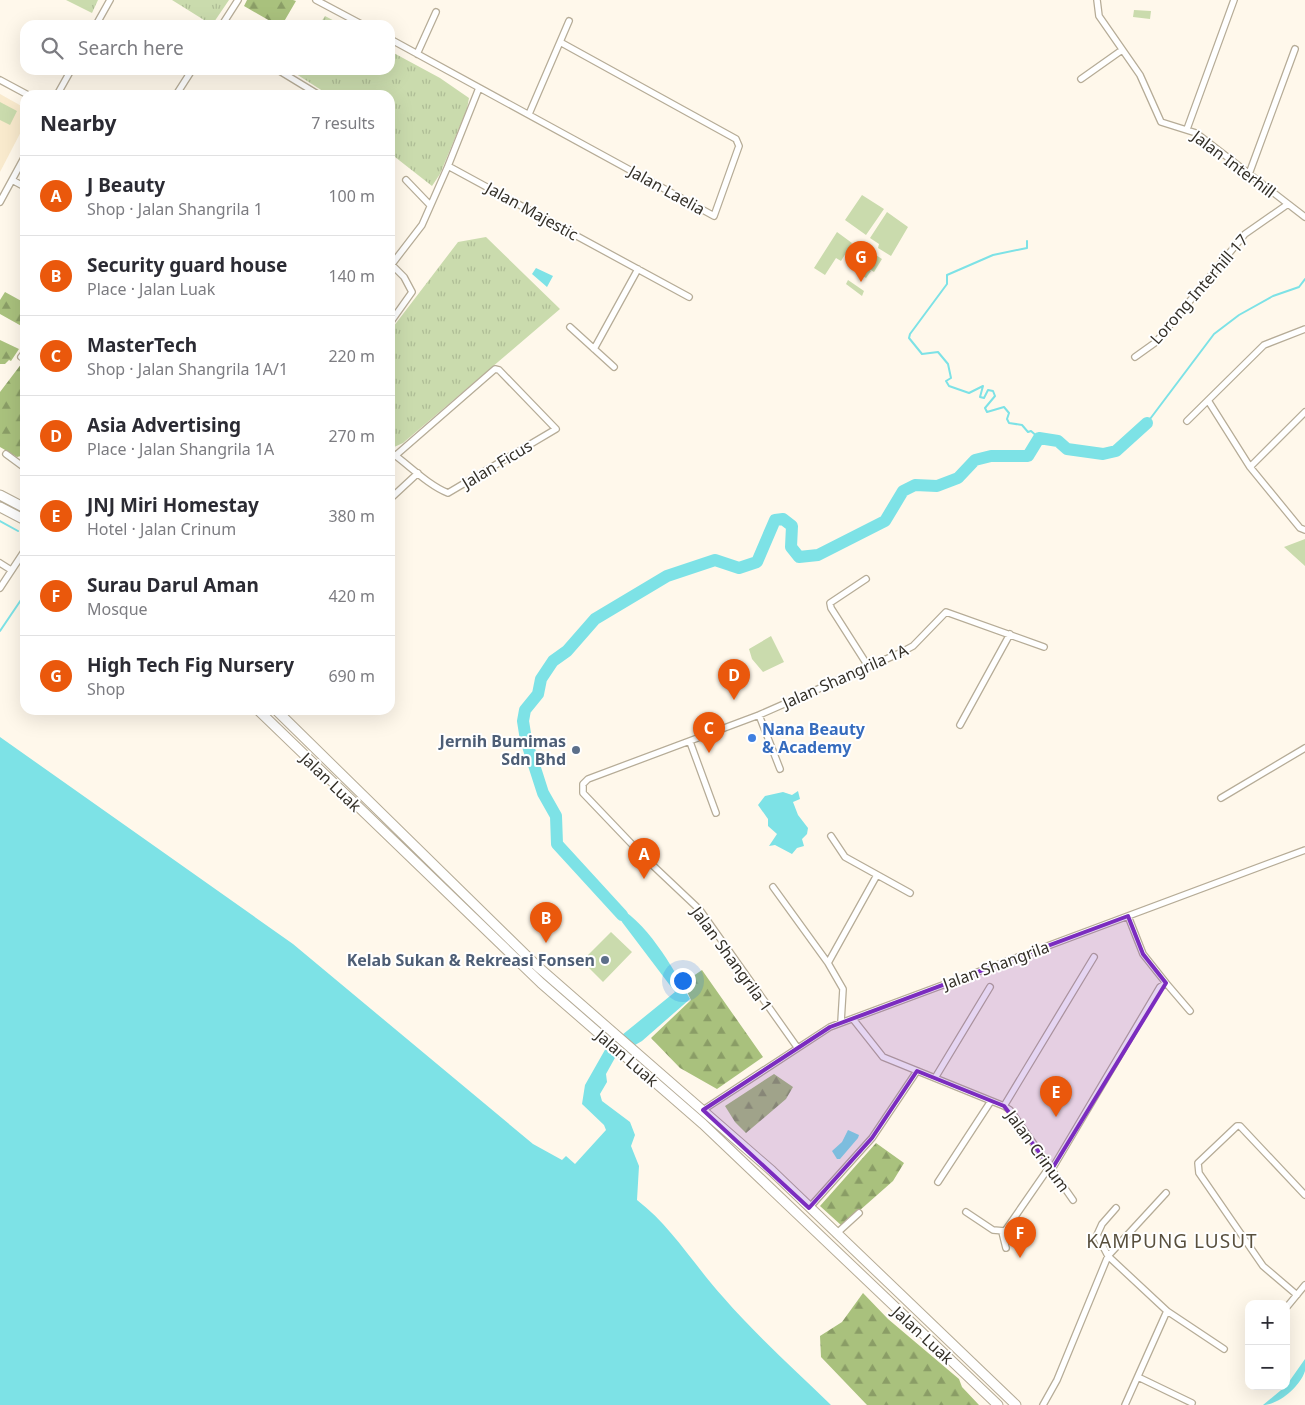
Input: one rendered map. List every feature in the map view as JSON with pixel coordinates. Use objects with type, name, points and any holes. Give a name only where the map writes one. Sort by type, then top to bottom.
[{"type":"main road","points":[[0,495],[20,505]]},
{"type":"main road","points":[[0,507],[20,517]]},
{"type":"main road","name":"Jalan Luak","points":[[263,715],[534,976],[600,1029],[640,1056],[703,1110],[1016,1405]]},
{"type":"main road","points":[[267,715],[282,734]]},
{"type":"main road","name":"Jalan Luak","points":[[281,715],[600,1029],[633,1064],[703,1124],[998,1405]]},
{"type":"street","points":[[99,20],[110,0]]},
{"type":"street","points":[[225,20],[238,0]]},
{"type":"street","points":[[316,0],[354,20]]},
{"type":"street","points":[[329,7],[332,0]]},
{"type":"street","name":"Jalan Interhill","points":[[1097,0],[1099,16],[1140,75],[1161,122],[1196,133],[1305,217]]},
{"type":"street","points":[[1187,130],[1235,0]]},
{"type":"street","points":[[418,54],[436,12]]},
{"type":"street","points":[[529,114],[569,21]]},
{"type":"street","name":"Jalan Laelia","points":[[395,42],[714,216],[739,146],[736,139],[560,42]]},
{"type":"street","points":[[1249,174],[1295,49]]},
{"type":"street","points":[[1081,78],[1122,50]]},
{"type":"street","points":[[60,90],[68,75]]},
{"type":"street","points":[[179,90],[189,75]]},
{"type":"street","points":[[286,75],[311,90]]},
{"type":"street","points":[[0,80],[20,91]]},
{"type":"street","points":[[395,259],[415,237],[422,225],[429,204],[448,166],[479,88]]},
{"type":"street","points":[[0,202],[20,165]]},
{"type":"street","name":"Jalan Majestic","points":[[448,166],[689,297]]},
{"type":"street","points":[[12,180],[20,184]]},
{"type":"street","points":[[406,180],[429,204]]},
{"type":"street","name":"Lorong Interhill 17","points":[[1135,357],[1156,342],[1245,234],[1288,204]]},
{"type":"street","points":[[395,267],[411,286],[412,292],[395,316]]},
{"type":"street","points":[[594,349],[638,269]]},
{"type":"street","points":[[570,327],[614,367]]},
{"type":"street","points":[[1187,421],[1209,402],[1264,345],[1305,329]]},
{"type":"street","name":"Jalan Ficus","points":[[395,452],[496,369],[556,429],[448,494],[395,456]]},
{"type":"street","points":[[1209,402],[1250,466],[1305,530]]},
{"type":"street","points":[[1250,466],[1305,412]]},
{"type":"street","points":[[6,454],[20,464]]},
{"type":"street","points":[[395,494],[418,473]]},
{"type":"street","points":[[0,588],[20,557]]},
{"type":"street","points":[[0,563],[11,570]]},
{"type":"street","points":[[866,579],[830,603],[831,608],[868,666]]},
{"type":"street","name":"Jalan Shangrila 1A","points":[[582,787],[588,779],[759,715],[913,646],[946,612],[1044,647]]},
{"type":"street","points":[[960,725],[1010,634]]},
{"type":"street","points":[[759,715],[780,769]]},
{"type":"street","points":[[690,742],[716,813]]},
{"type":"street","points":[[1221,798],[1305,748]]},
{"type":"street","name":"Jalan Shangrila 1","points":[[582,787],[583,793],[646,860],[700,910],[797,1048]]},
{"type":"street","points":[[831,836],[845,857],[910,892]]},
{"type":"street","name":"Jalan Shangrila","points":[[703,1110],[825,1030],[841,1022],[1305,850]]},
{"type":"street","points":[[828,964],[877,875]]},
{"type":"street","points":[[772,887],[828,964],[843,989],[841,1022]]},
{"type":"street","points":[[1128,916],[1143,954],[1190,1011]]},
{"type":"street","points":[[1004,1106],[1094,957]]},
{"type":"street","points":[[966,1212],[993,1230],[1002,1232],[1009,1227],[1051,1168],[1160,987],[1166,983]]},
{"type":"street","points":[[935,1078],[990,987]]},
{"type":"street","name":"Jalan Crinum","points":[[853,1018],[883,1057],[1010,1110],[1073,1200]]},
{"type":"street","points":[[809,1208],[872,1138],[917,1071]]},
{"type":"street","points":[[938,1182],[991,1101]]},
{"type":"street","points":[[1298,1295],[1263,1266],[1199,1173],[1198,1163],[1237,1126],[1240,1126],[1305,1195]]},
{"type":"street","points":[[1042,1405],[1057,1380],[1108,1256],[1166,1193]]},
{"type":"street","points":[[1116,1208],[1102,1224],[1097,1235],[1108,1256],[1167,1311],[1224,1349]]},
{"type":"street","points":[[836,1234],[859,1213]]},
{"type":"street","points":[[1002,1232],[1006,1248]]},
{"type":"street","points":[[1290,1304],[1305,1285]]},
{"type":"street","points":[[1126,1405],[1167,1311]]},
{"type":"street","points":[[1138,1377],[1192,1403]]},
{"type":"highlighted area","points":[[1128,916],[1143,954],[1166,983],[1052,1169],[1004,1106],[917,1071],[872,1138],[809,1208],[703,1110],[830,1027]]},
{"type":"shaded area","points":[[0,94],[20,105],[20,134],[0,172]]},
{"type":"green space","points":[[66,0],[98,0],[92,13]]},
{"type":"green space","points":[[172,0],[229,0],[215,20],[204,20]]},
{"type":"green space","points":[[247,0],[296,1],[285,20],[268,20],[244,6]]},
{"type":"green space","points":[[1134,10],[1151,11],[1150,19],[1133,17]]},
{"type":"green space","points":[[325,16],[333,20],[322,20]]},
{"type":"green space","points":[[395,54],[440,78],[469,98],[467,109],[440,174],[432,186],[395,157],[395,90],[321,90],[298,75],[395,75]]},
{"type":"green space","points":[[0,102],[17,111],[10,125],[0,120]]},
{"type":"green space","points":[[862,195],[884,209],[866,235],[845,220]]},
{"type":"green space","points":[[887,212],[908,227],[891,256],[878,248],[879,244],[870,238]]},
{"type":"green space","points":[[837,232],[852,243],[841,261],[836,258],[825,275],[814,268]]},
{"type":"green space","points":[[486,237],[560,309],[403,443],[395,447],[395,324],[458,242]]},
{"type":"green space","points":[[857,243],[882,259],[874,272],[863,265],[871,271],[866,278],[856,271],[861,264],[849,255]]},
{"type":"green space","points":[[848,280],[864,291],[862,296],[846,284]]},
{"type":"green space","points":[[5,292],[20,300],[20,325],[0,314],[0,300]]},
{"type":"green space","points":[[0,340],[19,349],[11,361],[9,360],[5,364],[0,364]]},
{"type":"green space","points":[[20,366],[20,456],[17,457],[0,447],[0,392]]},
{"type":"green space","points":[[1305,539],[1305,566],[1284,547]]},
{"type":"green space","points":[[771,636],[784,662],[763,672],[752,659],[749,649]]},
{"type":"green space","points":[[611,932],[632,952],[603,982],[582,961]]},
{"type":"green space","points":[[702,970],[763,1057],[717,1089],[680,1068],[651,1038],[691,1000],[683,983]]},
{"type":"green space","points":[[774,1074],[793,1087],[786,1099],[746,1133],[735,1122],[725,1106]]},
{"type":"green space","points":[[876,1143],[904,1163],[893,1181],[842,1226],[820,1206]]},
{"type":"green space","points":[[863,1293],[888,1319],[959,1379],[962,1387],[979,1405],[867,1405],[821,1357],[820,1336],[842,1322]]},
{"type":"water","points":[[536,268],[553,276],[547,287],[532,274]]},
{"type":"water","points":[[0,737],[293,944],[533,1144],[562,1160],[566,1156],[575,1164],[606,1130],[604,1125],[582,1104],[585,1085],[606,1048],[675,992],[622,922],[612,903],[625,911],[657,945],[690,999],[642,1041],[616,1056],[606,1074],[607,1082],[600,1094],[602,1101],[630,1122],[635,1135],[631,1146],[639,1166],[637,1200],[672,1234],[712,1285],[749,1325],[831,1405],[0,1405]]},
{"type":"water","points":[[798,791],[800,799],[793,802],[798,815],[808,828],[807,834],[802,839],[804,846],[797,848],[792,854],[775,845],[769,846],[777,834],[768,826],[768,819],[758,805],[765,796],[783,792],[792,795]]},
{"type":"water","points":[[848,1130],[859,1135],[858,1138],[840,1159],[837,1159],[832,1151],[842,1142]]},
{"type":"water","points":[[1305,1359],[1305,1371],[1293,1389],[1275,1402],[1263,1405],[1281,1390],[1290,1390],[1290,1380]]},
{"type":"waterway","points":[[1027,241],[1027,248],[993,255],[947,275],[947,284],[909,338],[922,354],[938,352],[948,364],[951,378],[946,381],[949,386],[969,393],[983,386],[980,397],[984,398],[988,390],[993,391],[995,396],[985,408],[987,412],[1004,407],[1009,413],[1007,419],[1009,423],[1022,425],[1028,432],[1031,431],[1039,438]]},
{"type":"waterway","points":[[1147,423],[1214,334],[1239,315],[1273,296],[1299,287],[1305,279]]},
{"type":"waterway","points":[[622,915],[557,844],[556,816],[543,793],[526,740],[523,721],[525,710],[538,694],[541,679],[553,661],[567,651],[595,619],[667,576],[715,560],[739,568],[757,562],[775,520],[783,519],[792,526],[791,547],[799,557],[818,555],[885,521],[903,491],[915,485],[937,486],[958,478],[975,460],[991,456],[1028,456],[1039,438],[1058,441],[1067,449],[1103,454],[1116,451],[1147,423]]},
{"type":"waterway","points":[[0,521],[18,531]]},
{"type":"waterway","points":[[0,631],[20,601]]},
{"type":"place","name":"High Tech Fig Nursery","points":[[861,282]]},
{"type":"place","name":"Asia Advertising","points":[[734,700]]},
{"type":"place","name":"Nana Beauty & Academy","points":[[752,738]]},
{"type":"place","name":"Jernih Bumimas Sdn Bhd","points":[[576,750]]},
{"type":"place","name":"MasterTech","points":[[709,753]]},
{"type":"place","name":"J Beauty","points":[[644,879]]},
{"type":"place","name":"Security guard house","points":[[546,943]]},
{"type":"place","name":"Kelab Sukan & Rekreasi Fonsen","points":[[605,960]]},
{"type":"place","name":"JNJ Miri Homestay","points":[[1056,1117]]},
{"type":"place","name":"Surau Darul Aman","points":[[1020,1258]]},
{"type":"district","name":"KAMPUNG LUSUT","points":[[1172,1241]]}]
